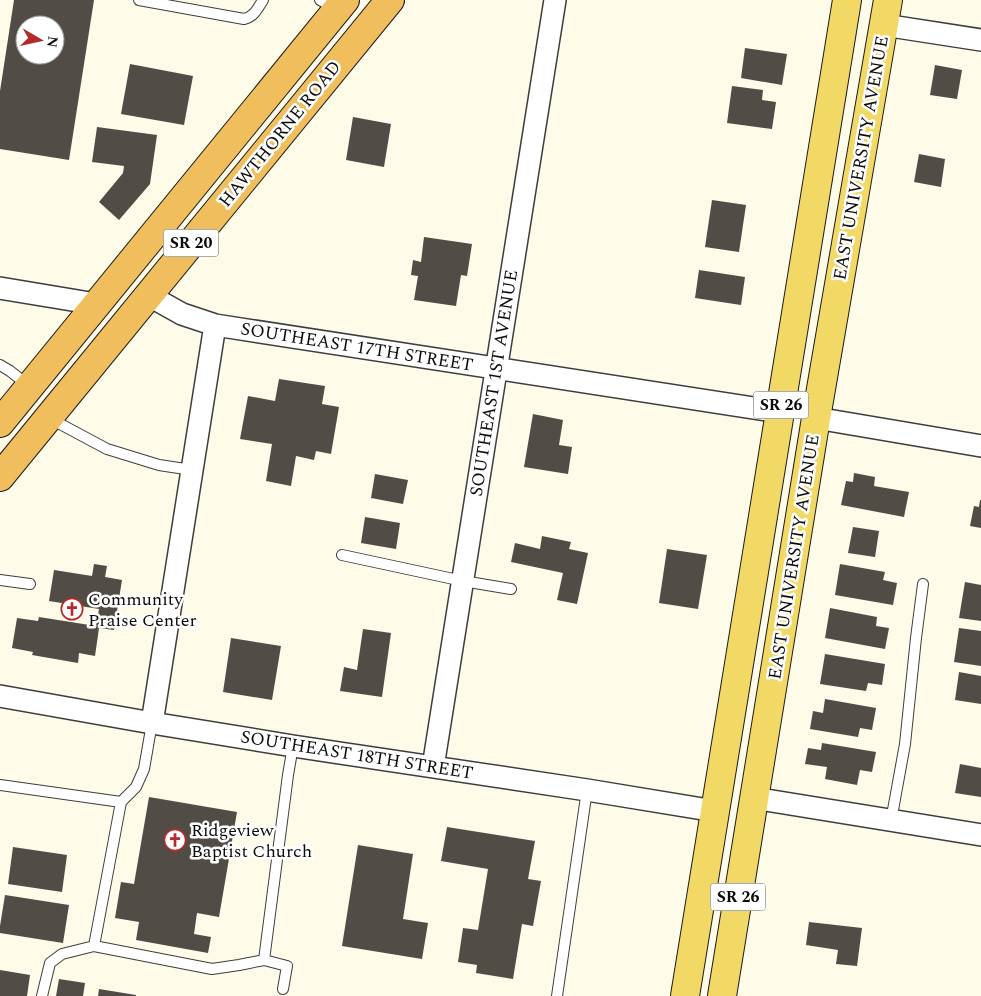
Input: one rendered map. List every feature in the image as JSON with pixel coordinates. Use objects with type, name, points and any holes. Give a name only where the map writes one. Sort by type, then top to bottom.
[{"type":"highway","name":"HAWTHORNE ROAD","points":[[0,477],[390,0]]},
{"type":"highway","name":"HAWTHORNE ROAD","points":[[0,423],[334,3]]},
{"type":"main road","points":[[845,10],[886,12]]},
{"type":"main road","name":"EAST UNIVERSITY AVENUE","points":[[685,996],[845,10]]},
{"type":"main road","name":"EAST UNIVERSITY AVENUE","points":[[722,996],[816,418],[886,12]]},
{"type":"main road","points":[[780,412],[816,418]]},
{"type":"main road","points":[[715,811],[754,798]]},
{"type":"street","name":"SOUTHEAST 1ST AVENUE","points":[[434,767],[555,0]]},
{"type":"street","points":[[886,12],[981,40]]},
{"type":"street","points":[[0,288],[96,304]]},
{"type":"street","name":"SOUTHEAST 17TH STREET","points":[[148,295],[182,314],[215,325],[780,412]]},
{"type":"street","points":[[152,723],[215,325]]},
{"type":"street","points":[[816,418],[981,446]]},
{"type":"street","name":"SOUTHEAST 18TH STREET","points":[[0,696],[293,746],[715,811]]},
{"type":"street","points":[[754,798],[981,835]]},
{"type":"lane","points":[[139,0],[244,19],[249,18],[263,0]]},
{"type":"lane","points":[[0,366],[10,371],[29,387]]},
{"type":"lane","points":[[48,418],[107,449],[159,465],[192,470]]},
{"type":"lane","points":[[342,555],[463,581],[511,589]]},
{"type":"lane","points":[[0,580],[30,584]]},
{"type":"lane","points":[[891,821],[906,744],[923,584]]},
{"type":"lane","points":[[94,946],[121,802],[136,787],[144,769],[152,723]]},
{"type":"lane","points":[[264,960],[293,746]]},
{"type":"lane","points":[[0,785],[121,802]]},
{"type":"lane","points":[[557,996],[587,790]]},
{"type":"lane","points":[[42,996],[50,963],[62,954],[94,946],[212,969],[264,960],[287,966],[283,989]]},
{"type":"building","points":[[14,0],[94,0],[69,160],[0,149],[0,91]]},
{"type":"building","points":[[745,48],[787,54],[782,85],[741,78]]},
{"type":"building","points":[[130,64],[193,76],[184,125],[121,114]]},
{"type":"building","points":[[935,65],[962,70],[957,99],[930,95]]},
{"type":"building","points":[[732,86],[763,90],[762,100],[776,102],[772,129],[727,123]]},
{"type":"building","points":[[353,117],[391,124],[384,167],[346,160]]},
{"type":"building","points":[[97,127],[157,135],[150,184],[119,220],[99,202],[123,173],[124,166],[92,162]]},
{"type":"building","points":[[919,154],[945,159],[941,187],[914,182]]},
{"type":"building","points":[[712,200],[746,205],[739,252],[705,247]]},
{"type":"building","points":[[424,237],[472,244],[467,276],[461,275],[456,306],[414,300],[418,276],[411,275],[413,260],[421,262]]},
{"type":"building","points":[[699,270],[745,277],[741,305],[695,298]]},
{"type":"building","points":[[279,379],[325,386],[322,404],[339,407],[331,454],[316,451],[314,460],[296,456],[291,486],[266,481],[272,444],[240,439],[248,396],[275,401]]},
{"type":"building","points":[[533,414],[563,420],[559,445],[572,447],[568,474],[524,467]]},
{"type":"building","points":[[854,473],[875,477],[874,486],[909,492],[904,517],[841,505],[846,481],[853,482]]},
{"type":"building","points":[[375,474],[408,480],[403,504],[371,498]]},
{"type":"building","points":[[980,500],[981,528],[970,526],[974,506],[979,507]]},
{"type":"building","points":[[365,517],[400,523],[396,549],[361,543]]},
{"type":"building","points":[[853,527],[879,531],[875,557],[848,553]]},
{"type":"building","points":[[542,536],[571,542],[569,549],[588,553],[577,604],[557,600],[563,573],[511,562],[515,543],[540,549]]},
{"type":"building","points":[[667,549],[707,555],[698,609],[659,603]]},
{"type":"building","points":[[94,564],[107,566],[105,577],[122,580],[114,630],[99,628],[95,656],[79,653],[78,663],[32,655],[33,652],[12,648],[17,618],[38,621],[39,617],[96,626],[99,609],[49,601],[54,570],[92,576]]},
{"type":"building","points":[[840,564],[885,572],[883,580],[897,583],[893,605],[835,595]]},
{"type":"building","points":[[965,582],[981,585],[981,621],[959,618]]},
{"type":"building","points":[[830,608],[877,617],[876,626],[889,628],[885,649],[825,638]]},
{"type":"building","points":[[959,628],[981,631],[981,666],[954,662]]},
{"type":"building","points":[[363,629],[391,633],[382,697],[340,691],[344,667],[357,670]]},
{"type":"building","points":[[231,638],[281,646],[272,700],[223,692]]},
{"type":"building","points":[[825,654],[885,664],[882,685],[868,683],[866,691],[820,684]]},
{"type":"building","points":[[959,672],[981,676],[981,704],[955,700]]},
{"type":"building","points":[[825,699],[876,708],[872,730],[860,728],[858,737],[810,729],[813,711],[823,713]]},
{"type":"building","points":[[822,743],[876,752],[872,772],[860,770],[857,785],[825,779],[827,767],[805,764],[808,748],[821,750]]},
{"type":"building","points":[[960,764],[981,768],[981,797],[955,793]]},
{"type":"building","points":[[149,797],[237,812],[219,917],[197,913],[194,934],[211,937],[208,953],[136,940],[139,922],[115,918],[121,882],[134,884]]},
{"type":"building","points":[[447,827],[535,841],[528,879],[541,881],[533,926],[522,924],[513,979],[476,973],[477,965],[458,962],[463,928],[478,930],[488,869],[441,861]]},
{"type":"building","points":[[358,845],[413,854],[403,919],[428,923],[422,959],[342,946]]},
{"type":"building","points":[[13,847],[67,855],[62,892],[8,884]]},
{"type":"building","points":[[5,895],[69,905],[63,943],[0,933]]},
{"type":"building","points":[[809,922],[862,928],[857,966],[836,964],[838,950],[806,945]]},
{"type":"building","points":[[0,970],[30,975],[27,996],[0,996]]},
{"type":"building","points":[[59,979],[85,983],[83,996],[56,996]]},
{"type":"building","points":[[99,989],[136,995],[136,996],[98,996]]},
{"type":"place","name":"Community Praise Center","points":[[72,609]]},
{"type":"place","name":"Ridgeview Baptist Church","points":[[175,840]]}]
